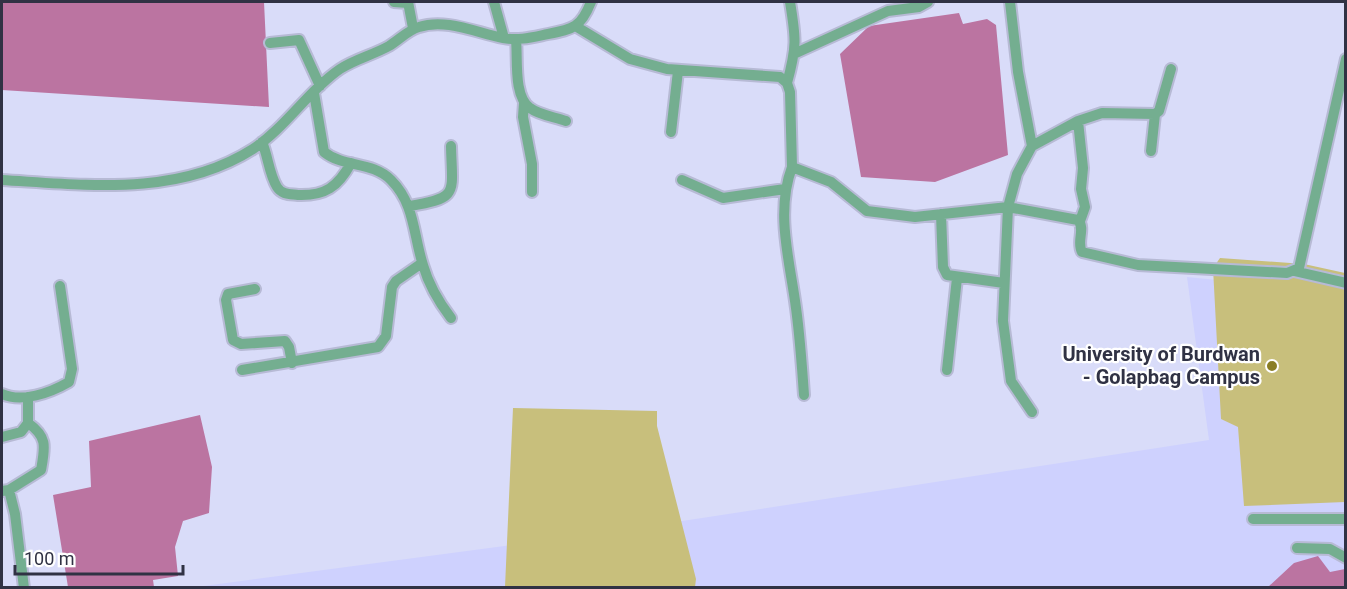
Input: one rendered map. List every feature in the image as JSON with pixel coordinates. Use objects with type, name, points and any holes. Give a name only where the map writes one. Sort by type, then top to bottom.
[{"type":"street","points":[[394,2],[408,2],[413,28]]},
{"type":"street","points":[[494,2],[500,13],[504,38]]},
{"type":"street","points":[[2,180],[150,184],[205,171],[254,148],[339,69],[397,42],[413,28],[424,25],[448,25],[516,40],[577,27],[585,18],[591,2]]},
{"type":"street","points":[[790,2],[797,39],[796,53],[787,83],[790,92],[792,167],[785,189],[784,225],[799,328],[804,395]]},
{"type":"street","points":[[796,53],[898,5],[919,7],[928,2]]},
{"type":"street","points":[[1010,2],[1018,72],[1032,146]]},
{"type":"street","points":[[577,27],[630,59],[678,71],[771,75],[787,83]]},
{"type":"street","points":[[270,43],[299,40],[317,89],[324,152],[333,159],[382,171],[404,195],[410,206],[422,263],[438,301],[451,318]]},
{"type":"street","points":[[516,40],[520,92],[524,103],[523,117],[532,164],[532,192]]},
{"type":"street","points":[[1294,271],[1299,268],[1346,58]]},
{"type":"street","points":[[1151,151],[1155,114],[1159,111],[1171,69]]},
{"type":"street","points":[[671,132],[678,71]]},
{"type":"street","points":[[524,103],[532,110],[566,121]]},
{"type":"street","points":[[1032,412],[1017,393],[1008,368],[1003,321],[1008,207],[1017,174],[1032,146],[1078,121],[1102,113],[1155,114]]},
{"type":"street","points":[[1078,121],[1083,168],[1081,189],[1085,207],[1080,221],[1079,245],[1082,252],[1125,264],[1294,271],[1346,283]]},
{"type":"street","points":[[262,141],[273,179],[278,189],[286,194],[311,195],[327,192],[343,177],[351,163]]},
{"type":"street","points":[[410,206],[441,201],[448,195],[452,188],[451,146]]},
{"type":"street","points":[[792,167],[831,182],[867,211],[915,217],[1008,207],[1080,221]]},
{"type":"street","points":[[681,180],[723,198],[785,189]]},
{"type":"street","points":[[941,214],[943,267],[947,275],[1004,284]]},
{"type":"street","points":[[242,370],[378,347],[386,336],[392,287],[396,281],[422,263]]},
{"type":"street","points":[[947,370],[957,278]]},
{"type":"street","points":[[2,394],[12,398],[28,397],[57,389],[69,382],[71,358],[60,285]]},
{"type":"street","points":[[255,289],[228,294],[226,300],[233,340],[241,344],[285,341],[289,347],[292,363]]},
{"type":"street","points":[[2,436],[21,432],[28,423],[28,397]]},
{"type":"street","points":[[24,588],[15,514],[5,490],[41,470],[44,439],[40,432],[28,423]]},
{"type":"street","points":[[1252,519],[1346,519]]},
{"type":"street","points":[[1297,548],[1330,549],[1346,558]]},
{"type":"shaded area","points":[[2,2],[264,2],[269,107],[2,90]]},
{"type":"shaded area","points":[[959,13],[963,24],[987,19],[996,25],[1008,155],[935,182],[861,177],[840,54],[869,26]]},
{"type":"shaded area","points":[[1220,258],[1304,264],[1345,273],[1345,502],[1244,506],[1238,427],[1221,419],[1213,268]]},
{"type":"shaded area","name":"University of Burdwan - Golapbag Campus","points":[[1187,277],[1345,293],[1345,587],[189,588],[617,531],[1209,440]]},
{"type":"shaded area","points":[[513,408],[657,411],[657,426],[696,579],[695,587],[505,587]]},
{"type":"shaded area","points":[[200,415],[212,467],[209,513],[183,521],[175,547],[178,576],[153,580],[154,587],[68,587],[53,495],[91,487],[89,441]]},
{"type":"shaded area","points":[[1318,556],[1330,572],[1345,569],[1345,587],[1268,587],[1294,563]]},
{"type":"place","name":"University of Burdwan - Golapbag Campus","points":[[1272,366]]}]
